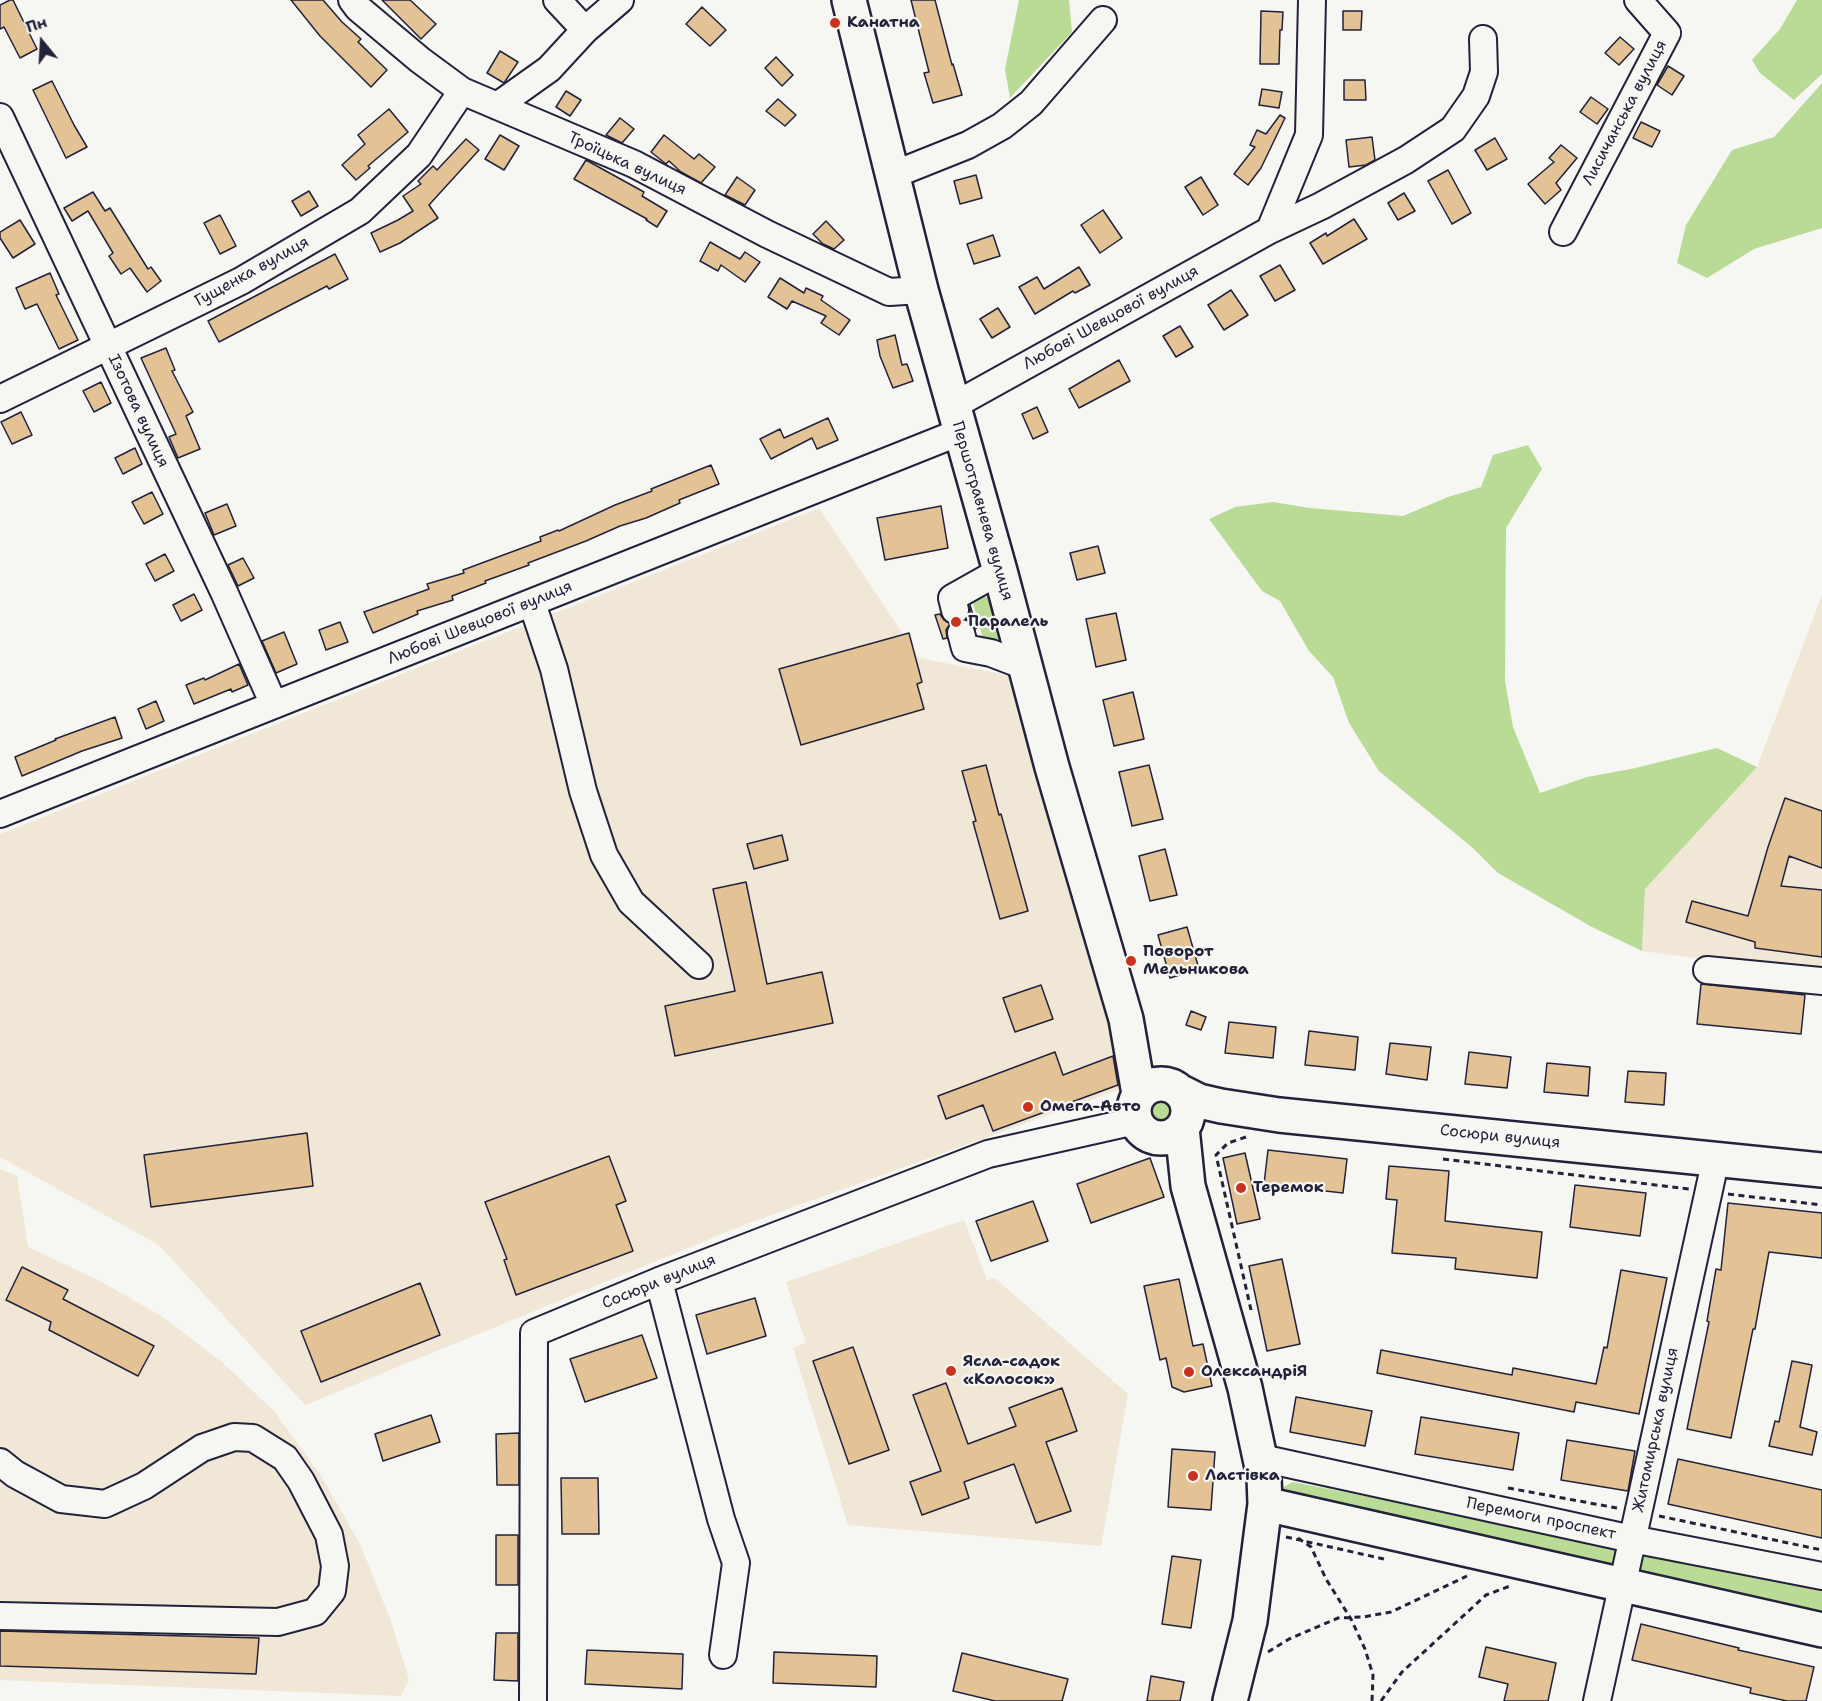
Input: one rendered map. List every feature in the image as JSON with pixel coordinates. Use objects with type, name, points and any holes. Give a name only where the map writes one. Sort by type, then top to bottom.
[{"type":"main road","name":"Першотравнева вулиця","points":[[849,0],[921,290],[1052,767],[1126,1019],[1138,1115],[1188,1186]]},
{"type":"main road","name":"Першотравнева вулиця","points":[[1126,1019],[1185,1098],[1188,1114],[1182,1128],[1188,1186],[1245,1388],[1261,1458],[1265,1504],[1250,1621],[1230,1701]]},
{"type":"main road","points":[[1178,1090],[1166,1084],[1147,1087],[1138,1115],[1146,1134],[1161,1138],[1169,1137],[1182,1128]]},
{"type":"main road","name":"Сосюри вулиця","points":[[1178,1090],[1199,1101],[1279,1115],[1822,1170]]},
{"type":"main road","points":[[1265,1504],[1822,1630]]},
{"type":"street","name":"Троїцька вулиця","points":[[352,0],[358,8],[420,60],[462,91],[634,164],[767,234],[889,292],[921,290]]},
{"type":"street","points":[[557,0],[585,30]]},
{"type":"street","points":[[497,106],[549,69],[585,30],[620,0]]},
{"type":"street","points":[[1270,230],[1309,135],[1312,0]]},
{"type":"street","name":"Лисичанська вулиця","points":[[1563,232],[1667,33],[1638,0]]},
{"type":"street","points":[[892,175],[968,145],[1002,126],[1031,103],[1103,20]]},
{"type":"street","name":"Любові Шевцової вулиця","points":[[0,814],[532,603],[957,419],[1270,230],[1321,206],[1406,160],[1453,129],[1476,96],[1484,72],[1483,39]]},
{"type":"street","name":"Гущенка вулиця","points":[[0,399],[241,281],[360,211],[419,155],[462,91]]},
{"type":"street","name":"Ізотова вулиця","points":[[0,117],[224,592],[274,705]]},
{"type":"street","points":[[1000,571],[952,598],[965,648],[991,653],[1025,666]]},
{"type":"street","points":[[532,603],[554,669],[583,791],[604,855],[631,902],[699,965]]},
{"type":"street","points":[[1707,970],[1822,981]]},
{"type":"street","name":"Сосюри вулиця","points":[[533,1701],[534,1333],[658,1281],[988,1154],[1138,1115]]},
{"type":"street","name":"Житомирська вулиця","points":[[1597,1701],[1716,1158]]},
{"type":"street","points":[[658,1281],[721,1519],[736,1563],[723,1655]]},
{"type":"street","points":[[0,1462],[15,1474],[61,1499],[105,1504],[144,1486],[202,1448],[234,1437],[253,1438],[285,1458],[301,1481],[329,1535],[335,1566],[332,1591],[315,1612],[278,1622],[0,1616]]},
{"type":"street","name":"Перемоги проспект","points":[[1261,1458],[1632,1539],[1822,1576]]},
{"type":"path","points":[[1250,1135],[1228,1143],[1216,1155],[1252,1314]]},
{"type":"path","points":[[1438,1158],[1822,1205]]},
{"type":"path","points":[[1504,1487],[1822,1550]]},
{"type":"path","points":[[1293,1534],[1311,1547],[1365,1649],[1373,1674],[1372,1701]]},
{"type":"path","points":[[1283,1536],[1384,1559]]},
{"type":"path","points":[[1262,1657],[1289,1639],[1338,1618],[1391,1612],[1453,1583],[1496,1556]]},
{"type":"path","points":[[1381,1701],[1402,1672],[1486,1595],[1516,1584]]},
{"type":"shaded area","points":[[819,508],[919,658],[1017,677],[1129,1086],[749,1223],[305,1405],[159,1245],[0,1157],[0,834]]},
{"type":"shaded area","points":[[1822,595],[1822,975],[1642,951],[1645,889],[1757,767]]},
{"type":"shaded area","points":[[0,1169],[17,1176],[28,1247],[100,1281],[163,1317],[223,1363],[274,1411],[320,1474],[360,1544],[391,1621],[409,1680],[401,1696],[0,1680]]},
{"type":"shaded area","name":"Ясла-садок «Колосок»","points":[[964,1220],[987,1280],[995,1278],[1128,1394],[1101,1546],[848,1525],[793,1348],[806,1343],[786,1282]]},
{"type":"green space","points":[[1019,0],[1069,0],[1072,32],[1010,98],[1005,69]]},
{"type":"green space","points":[[1797,0],[1822,0],[1822,74],[1794,100],[1760,73],[1752,60],[1780,29]]},
{"type":"green space","points":[[1822,83],[1822,228],[1754,249],[1707,278],[1677,263],[1686,225],[1732,150],[1774,137]]},
{"type":"green space","points":[[1528,445],[1542,469],[1506,528],[1505,681],[1513,727],[1540,793],[1587,777],[1717,748],[1757,767],[1645,889],[1642,951],[1592,927],[1498,873],[1473,848],[1379,771],[1349,723],[1333,677],[1309,651],[1280,601],[1262,591],[1209,519],[1235,507],[1273,502],[1309,508],[1403,516],[1448,497],[1481,487],[1493,455]]},
{"type":"green space","points":[[982,594],[988,598],[1000,638],[999,643],[984,642],[972,600]]},
{"type":"green space","points":[[1161,1102],[1168,1105],[1171,1112],[1168,1119],[1161,1122],[1154,1119],[1151,1112],[1154,1105]]},
{"type":"green space","points":[[1293,1482],[1601,1542],[1616,1551],[1618,1559],[1616,1567],[1280,1492],[1281,1488]]},
{"type":"green space","points":[[1650,1554],[1822,1584],[1822,1623],[1641,1572],[1642,1558]]},
{"type":"building","points":[[13,0],[37,49],[20,58],[4,27],[0,29],[0,5]]},
{"type":"building","points":[[291,0],[323,0],[361,39],[358,42],[387,70],[371,87],[320,36]]},
{"type":"building","points":[[382,0],[410,0],[436,24],[421,39]]},
{"type":"building","points":[[911,0],[935,0],[962,95],[933,103],[924,73],[929,72]]},
{"type":"building","points":[[702,7],[726,30],[710,46],[686,24]]},
{"type":"building","points":[[1261,11],[1283,12],[1279,64],[1260,64]]},
{"type":"building","points":[[1343,11],[1362,11],[1361,30],[1343,30]]},
{"type":"building","points":[[1620,37],[1634,49],[1619,65],[1605,53]]},
{"type":"building","points":[[500,51],[518,62],[504,83],[487,73]]},
{"type":"building","points":[[776,57],[793,75],[782,86],[765,68]]},
{"type":"building","points":[[1668,66],[1684,76],[1672,95],[1657,85]]},
{"type":"building","points":[[1344,80],[1365,80],[1366,100],[1344,100]]},
{"type":"building","points":[[52,81],[87,147],[66,158],[33,90]]},
{"type":"building","points":[[1262,89],[1282,92],[1279,108],[1259,105]]},
{"type":"building","points":[[566,91],[581,100],[570,116],[556,107]]},
{"type":"building","points":[[1591,97],[1608,109],[1597,124],[1580,112]]},
{"type":"building","points":[[778,99],[796,115],[785,126],[766,111]]},
{"type":"building","points":[[389,109],[408,132],[368,166],[370,168],[356,180],[342,165],[365,144],[358,135]]},
{"type":"building","points":[[1280,115],[1285,118],[1261,168],[1248,185],[1234,174],[1255,147],[1250,145],[1257,130],[1266,134]]},
{"type":"building","points":[[620,118],[634,129],[622,143],[606,135]]},
{"type":"building","points":[[1641,122],[1660,131],[1652,147],[1633,138]]},
{"type":"building","points":[[500,135],[519,146],[504,170],[485,159]]},
{"type":"building","points":[[664,135],[694,159],[699,154],[715,167],[701,183],[681,172],[669,161],[666,164],[651,152]]},
{"type":"building","points":[[1372,137],[1375,160],[1366,165],[1349,167],[1346,140]]},
{"type":"building","points":[[1495,138],[1507,159],[1487,170],[1475,150]]},
{"type":"building","points":[[466,139],[479,150],[429,205],[438,218],[400,243],[380,252],[371,233],[413,211],[403,196],[421,184],[418,181],[433,166],[437,170]]},
{"type":"building","points":[[1561,145],[1577,158],[1556,183],[1561,190],[1545,204],[1528,184],[1554,162],[1549,158]]},
{"type":"building","points":[[586,160],[644,192],[642,196],[667,211],[657,227],[647,219],[574,179]]},
{"type":"building","points":[[1448,170],[1471,213],[1452,224],[1428,181]]},
{"type":"building","points":[[976,175],[982,198],[960,204],[954,181]]},
{"type":"building","points":[[737,177],[755,190],[745,205],[725,195]]},
{"type":"building","points":[[1201,177],[1218,205],[1203,215],[1185,187]]},
{"type":"building","points":[[309,191],[318,206],[301,216],[292,201]]},
{"type":"building","points":[[93,192],[105,211],[110,208],[148,269],[151,267],[161,281],[147,292],[130,268],[121,274],[109,256],[113,253],[88,211],[72,221],[64,208]]},
{"type":"building","points":[[1404,193],[1415,211],[1398,220],[1388,203]]},
{"type":"building","points":[[1103,210],[1122,238],[1100,253],[1081,225]]},
{"type":"building","points":[[220,215],[236,246],[220,254],[204,223]]},
{"type":"building","points":[[1354,219],[1367,239],[1323,264],[1310,243],[1326,233],[1327,236]]},
{"type":"building","points":[[20,220],[35,244],[13,258],[0,238],[0,232]]},
{"type":"building","points":[[826,221],[844,240],[834,249],[823,244],[813,234]]},
{"type":"building","points":[[993,235],[1000,256],[974,264],[967,244]]},
{"type":"building","points":[[710,242],[740,259],[745,252],[760,262],[745,282],[721,265],[718,271],[700,261]]},
{"type":"building","points":[[335,254],[348,279],[329,289],[327,286],[219,342],[208,321]]},
{"type":"building","points":[[1280,265],[1295,290],[1275,301],[1260,276]]},
{"type":"building","points":[[1079,267],[1090,285],[1075,293],[1073,291],[1035,314],[1019,287],[1037,277],[1044,289]]},
{"type":"building","points":[[50,273],[59,294],[56,295],[78,340],[59,349],[37,304],[25,309],[16,288]]},
{"type":"building","points":[[780,278],[804,293],[806,288],[823,296],[821,300],[850,320],[839,335],[821,323],[826,316],[792,301],[787,309],[768,297]]},
{"type":"building","points":[[1231,290],[1248,315],[1224,330],[1208,305]]},
{"type":"building","points":[[998,308],[1010,327],[992,338],[980,319]]},
{"type":"building","points":[[1180,326],[1193,347],[1176,357],[1163,336]]},
{"type":"building","points":[[895,335],[902,365],[907,364],[913,381],[893,388],[880,356],[877,340]]},
{"type":"building","points":[[166,348],[175,370],[172,371],[193,412],[186,416],[200,449],[178,458],[169,437],[176,434],[141,358]]},
{"type":"building","points":[[1119,360],[1130,381],[1079,408],[1069,389]]},
{"type":"building","points":[[101,382],[111,403],[94,412],[83,391]]},
{"type":"building","points":[[1037,407],[1048,432],[1033,439],[1022,414]]},
{"type":"building","points":[[21,412],[32,435],[12,444],[1,422]]},
{"type":"building","points":[[828,418],[838,440],[817,449],[812,438],[771,459],[760,439],[780,429],[784,438]]},
{"type":"building","points":[[135,448],[142,464],[123,474],[115,458]]},
{"type":"building","points":[[711,465],[719,484],[679,500],[680,503],[646,518],[620,526],[485,581],[486,583],[452,596],[453,600],[417,611],[418,614],[373,633],[364,612],[429,589],[427,584],[464,573],[463,570],[541,541],[540,537],[559,531],[652,491],[651,489]]},
{"type":"building","points":[[152,492],[163,514],[144,524],[132,502]]},
{"type":"building","points":[[227,504],[236,526],[214,535],[205,513]]},
{"type":"building","points":[[941,506],[948,548],[885,560],[877,518]]},
{"type":"building","points":[[1098,546],[1105,573],[1077,580],[1070,553]]},
{"type":"building","points":[[165,554],[174,571],[155,581],[146,564]]},
{"type":"building","points":[[243,558],[254,578],[238,586],[228,565]]},
{"type":"building","points":[[194,594],[202,610],[181,621],[173,605]]},
{"type":"building","points":[[970,605],[977,628],[975,629],[966,619],[970,614]]},
{"type":"building","points":[[1116,613],[1126,660],[1096,667],[1086,619]]},
{"type":"building","points":[[940,614],[950,624],[946,630],[947,638],[943,639],[935,615]]},
{"type":"building","points":[[340,622],[348,642],[326,650],[319,630]]},
{"type":"building","points":[[284,632],[297,664],[276,673],[262,641]]},
{"type":"building","points":[[909,633],[922,682],[917,684],[924,709],[801,745],[779,669]]},
{"type":"building","points":[[239,664],[248,685],[232,692],[231,689],[194,704],[186,685],[204,678],[205,680]]},
{"type":"building","points":[[1133,692],[1144,739],[1114,746],[1103,700]]},
{"type":"building","points":[[156,701],[164,721],[146,729],[138,709]]},
{"type":"building","points":[[115,717],[122,738],[82,751],[22,776],[15,757],[55,739]]},
{"type":"building","points":[[986,765],[1028,911],[1000,919],[973,822],[976,821],[962,771]]},
{"type":"building","points":[[1149,765],[1163,819],[1132,826],[1119,772]]},
{"type":"building","points":[[1785,798],[1822,811],[1822,868],[1789,856],[1781,886],[1822,890],[1822,957],[1755,948],[1755,942],[1686,922],[1692,901],[1748,916]]},
{"type":"building","points":[[782,835],[788,860],[754,869],[747,844]]},
{"type":"building","points":[[1165,849],[1177,895],[1150,901],[1139,856]]},
{"type":"building","points":[[746,882],[767,984],[822,972],[833,1023],[675,1056],[665,1006],[735,991],[713,889]]},
{"type":"building","points":[[1187,927],[1199,969],[1170,978],[1158,935]]},
{"type":"building","points":[[1701,984],[1805,995],[1801,1034],[1697,1024]]},
{"type":"building","points":[[1041,985],[1053,1019],[1015,1032],[1003,998]]},
{"type":"building","points":[[1191,1011],[1206,1017],[1201,1030],[1186,1025]]},
{"type":"building","points":[[1229,1022],[1276,1027],[1273,1058],[1225,1053]]},
{"type":"building","points":[[1309,1031],[1358,1037],[1355,1070],[1305,1065]]},
{"type":"building","points":[[1390,1043],[1431,1047],[1427,1080],[1386,1074]]},
{"type":"building","points":[[1055,1052],[1063,1075],[1113,1056],[1118,1085],[993,1131],[983,1105],[946,1119],[938,1096]]},
{"type":"building","points":[[1469,1052],[1511,1057],[1507,1088],[1465,1084]]},
{"type":"building","points":[[1547,1063],[1590,1067],[1588,1096],[1544,1092]]},
{"type":"building","points":[[1628,1071],[1666,1073],[1664,1105],[1625,1102]]},
{"type":"building","points":[[307,1133],[313,1186],[151,1207],[144,1155]]},
{"type":"building","points":[[1268,1150],[1347,1159],[1343,1193],[1264,1184]]},
{"type":"building","name":"Теремок","points":[[1245,1153],[1260,1219],[1237,1224],[1223,1158]]},
{"type":"building","points":[[609,1156],[626,1201],[616,1205],[633,1251],[516,1295],[504,1260],[507,1259],[485,1202]]},
{"type":"building","points":[[1150,1158],[1164,1197],[1091,1223],[1077,1184]]},
{"type":"building","points":[[1389,1166],[1449,1171],[1445,1221],[1542,1232],[1537,1278],[1455,1269],[1456,1258],[1392,1253],[1397,1200],[1386,1199]]},
{"type":"building","points":[[1575,1185],[1646,1193],[1640,1236],[1570,1227]]},
{"type":"building","points":[[1033,1201],[1048,1241],[991,1261],[976,1221]]},
{"type":"building","points":[[1728,1203],[1822,1213],[1822,1258],[1769,1252],[1731,1438],[1687,1429],[1709,1322],[1707,1321],[1716,1269],[1721,1270]]},
{"type":"building","points":[[1282,1259],[1300,1344],[1267,1351],[1249,1266]]},
{"type":"building","points":[[22,1267],[68,1290],[63,1299],[154,1346],[138,1376],[49,1330],[51,1322],[6,1300]]},
{"type":"building","points":[[1621,1270],[1667,1278],[1639,1414],[1576,1402],[1574,1412],[1377,1373],[1381,1350],[1512,1375],[1513,1368],[1596,1384],[1604,1347],[1607,1348]]},
{"type":"building","points":[[1179,1279],[1193,1346],[1203,1344],[1212,1386],[1184,1392],[1172,1387],[1166,1358],[1160,1360],[1144,1286]]},
{"type":"building","points":[[420,1283],[440,1335],[321,1382],[301,1331]]},
{"type":"building","points":[[755,1298],[766,1336],[707,1354],[696,1315]]},
{"type":"building","points":[[642,1335],[657,1378],[585,1402],[570,1359]]},
{"type":"building","points":[[853,1347],[889,1450],[849,1464],[813,1361]]},
{"type":"building","points":[[1792,1361],[1812,1365],[1800,1427],[1817,1432],[1812,1455],[1769,1446],[1775,1421],[1779,1422]]},
{"type":"building","points":[[946,1383],[968,1444],[1016,1426],[1009,1408],[1062,1388],[1077,1431],[1046,1442],[1071,1511],[1036,1523],[1014,1464],[964,1482],[969,1498],[922,1515],[910,1482],[941,1471],[913,1395]]},
{"type":"building","points":[[1296,1397],[1372,1411],[1365,1446],[1290,1432]]},
{"type":"building","points":[[431,1415],[440,1442],[383,1461],[375,1434]]},
{"type":"building","points":[[1421,1417],[1519,1433],[1513,1470],[1415,1454]]},
{"type":"building","points":[[519,1433],[519,1485],[497,1485],[496,1434]]},
{"type":"building","points":[[1567,1440],[1635,1451],[1628,1491],[1561,1480]]},
{"type":"building","points":[[1172,1449],[1215,1452],[1211,1510],[1168,1507]]},
{"type":"building","points":[[1678,1459],[1822,1490],[1822,1538],[1668,1504]]},
{"type":"building","points":[[561,1478],[598,1478],[599,1534],[562,1534]]},
{"type":"building","points":[[496,1535],[518,1535],[518,1585],[496,1585]]},
{"type":"building","points":[[1172,1556],[1201,1560],[1191,1628],[1162,1624]]},
{"type":"building","points":[[1641,1624],[1739,1648],[1738,1650],[1814,1667],[1806,1701],[1787,1701],[1750,1693],[1751,1688],[1632,1660]]},
{"type":"building","points":[[0,1631],[259,1638],[256,1674],[0,1666]]},
{"type":"building","points":[[496,1633],[518,1633],[518,1681],[494,1680]]},
{"type":"building","points":[[1486,1647],[1556,1663],[1548,1701],[1504,1701],[1508,1684],[1479,1677]]},
{"type":"building","points":[[587,1650],[683,1654],[682,1689],[585,1684]]},
{"type":"building","points":[[774,1652],[877,1656],[876,1687],[773,1683]]},
{"type":"building","points":[[962,1653],[1068,1679],[1062,1701],[995,1701],[953,1691]]},
{"type":"building","points":[[1151,1676],[1184,1682],[1180,1701],[1147,1701]]},
{"type":"place","name":"Канатна","points":[[835,23]]},
{"type":"place","name":"Паралель","points":[[956,622]]},
{"type":"place","name":"Поворот Мельникова","points":[[1131,961]]},
{"type":"place","name":"Омега-Авто","points":[[1028,1107]]},
{"type":"place","name":"Теремок","points":[[1241,1188]]},
{"type":"place","name":"Ясла-садок «Колосок»","points":[[951,1371]]},
{"type":"place","name":"ОлександріЯ","points":[[1189,1372]]},
{"type":"place","name":"Ластівка","points":[[1193,1476]]}]
